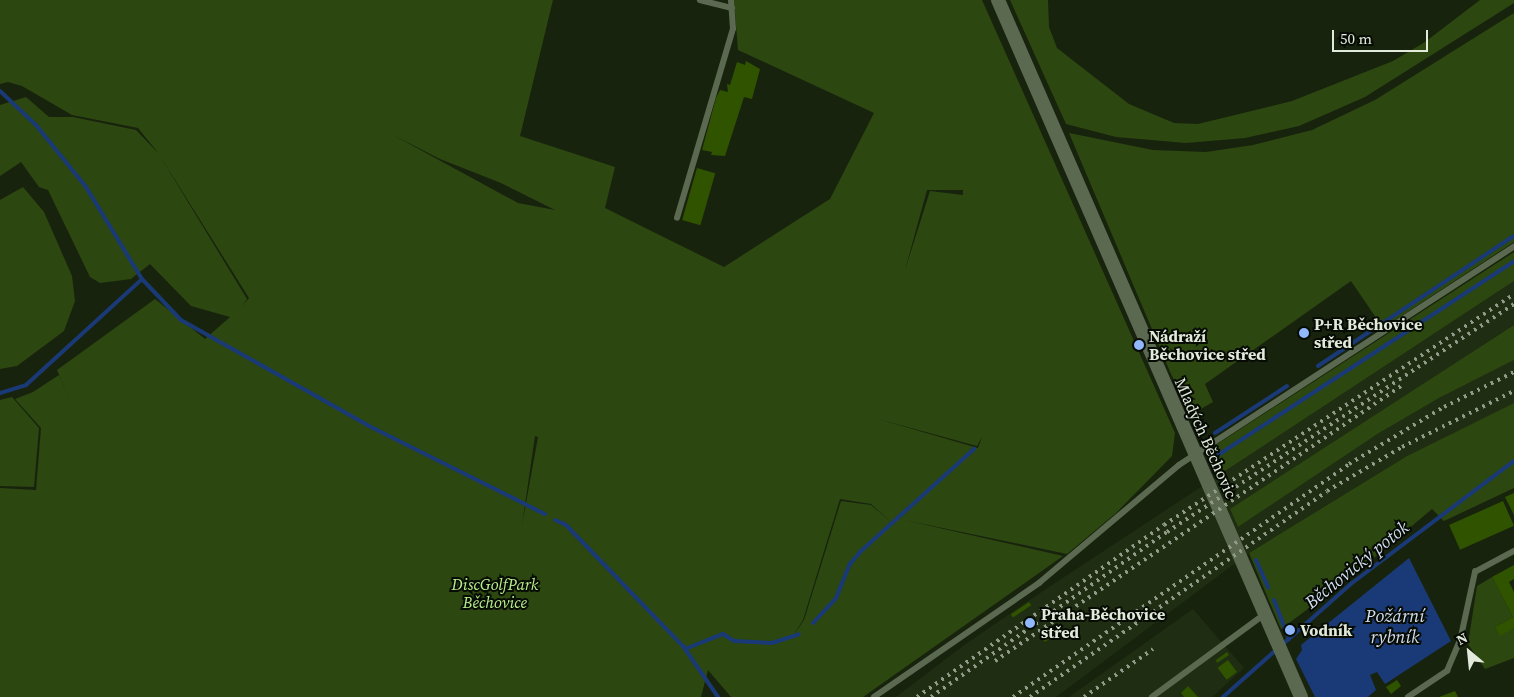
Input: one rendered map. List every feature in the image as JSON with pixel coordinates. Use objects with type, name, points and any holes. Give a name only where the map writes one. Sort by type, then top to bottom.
[{"type":"street","name":"Mladých Běchovic","points":[[998,0],[1301,697]]},
{"type":"lane","points":[[700,0],[732,8]]},
{"type":"lane","points":[[677,218],[733,28],[731,0]]},
{"type":"lane","points":[[874,697],[1039,583],[1194,454],[1514,247]]},
{"type":"lane","points":[[1408,697],[1447,671],[1460,641],[1475,572],[1514,551]]},
{"type":"lane","points":[[1152,697],[1265,614]]},
{"type":"shaded area","points":[[1514,281],[1514,325],[1230,510],[1238,527],[1379,433],[1439,398],[1514,360],[1514,403],[1407,456],[1249,553],[1056,697],[896,697],[964,645],[1052,585]]},
{"type":"shaded area","points":[[1193,609],[1244,668],[1212,697],[1069,697]]},
{"type":"green space","name":"DiscGolfPark Běchovice","points":[[0,0],[553,0],[520,136],[615,167],[605,208],[724,267],[830,199],[874,113],[738,50],[734,0],[982,0],[1175,433],[1172,456],[1116,513],[1067,554],[904,520],[1063,556],[863,697],[731,697],[708,670],[701,697],[0,697],[0,488],[36,490],[41,428],[15,399],[33,392],[59,375],[72,404],[57,370],[155,299],[205,339],[230,317],[191,306],[150,264],[131,279],[100,283],[90,277],[48,190],[39,187],[21,162],[0,176],[0,105],[26,97],[49,117],[73,117],[136,130],[159,154],[138,128],[72,115],[22,86],[8,82],[0,84]],"holes":[[[393,135],[440,159],[501,183],[555,210],[518,203]],[[160,156],[249,298],[242,306],[247,299]],[[927,190],[963,190],[963,195],[930,191],[905,270]],[[878,419],[977,446],[982,437],[978,448]],[[535,436],[538,437],[522,525]],[[840,499],[871,504],[891,522],[871,505],[841,501],[804,620],[793,636],[803,620]]]},
{"type":"green space","points":[[1010,0],[1048,0],[1049,27],[1057,48],[1129,104],[1174,123],[1198,124],[1292,101],[1393,61],[1425,42],[1480,0],[1514,0],[1514,3],[1365,97],[1299,126],[1245,138],[1186,143],[1116,137],[1066,124]]},
{"type":"green space","points":[[1514,13],[1514,242],[1383,328],[1351,281],[1205,384],[1213,402],[1192,414],[1171,374],[1069,133],[1153,150],[1206,152],[1253,145],[1312,130],[1375,100]]},
{"type":"green space","points":[[23,187],[44,212],[72,276],[75,301],[64,331],[17,366],[0,369],[0,200]]},
{"type":"green space","points":[[1514,252],[1514,281],[1219,475],[1208,450]]},
{"type":"green space","points":[[1514,325],[1514,360],[1439,398],[1379,433],[1238,527],[1230,509]]},
{"type":"green space","points":[[12,397],[39,428],[34,487],[0,486],[0,400]]},
{"type":"green space","points":[[1514,403],[1514,488],[1444,521],[1432,509],[1356,573],[1281,629],[1249,553],[1407,456]]},
{"type":"green space","points":[[1492,577],[1513,617],[1495,627],[1500,635],[1514,628],[1514,658],[1485,669],[1468,644],[1477,586]]},
{"type":"water","name":"Požární rybník","points":[[1409,558],[1451,641],[1385,684],[1377,672],[1370,675],[1376,690],[1368,697],[1315,697],[1296,659],[1302,650],[1301,645]]},
{"type":"building","points":[[746,61],[760,69],[752,99],[744,97],[725,156],[711,155],[712,152],[702,150],[716,98],[720,90],[728,92],[727,84],[730,85],[737,62],[745,65]]},
{"type":"building","points":[[697,168],[715,173],[700,225],[682,220]]},
{"type":"building","points":[[1514,493],[1514,515],[1505,497]]},
{"type":"building","points":[[1503,501],[1514,526],[1460,550],[1449,525]]},
{"type":"building","points":[[1514,565],[1514,579],[1509,582],[1514,592],[1514,628],[1500,636],[1495,627],[1513,617],[1492,577]]},
{"type":"building","points":[[1029,602],[1031,605],[1013,618],[1011,614]]},
{"type":"building","points":[[1060,626],[1062,630],[1045,642],[1042,638]]},
{"type":"building","points":[[1227,652],[1229,655],[1217,663],[1216,660]]},
{"type":"building","points":[[1228,660],[1237,672],[1227,680],[1218,668]]},
{"type":"building","points":[[1397,680],[1401,686],[1391,694],[1386,687]]},
{"type":"building","points":[[1188,686],[1198,697],[1184,697],[1181,693]]},
{"type":"building","points":[[1455,691],[1458,697],[1439,697]]},
{"type":"waterway","points":[[0,91],[36,125],[86,187],[142,279],[181,320],[367,425],[545,514]]},
{"type":"waterway","points":[[1318,366],[1514,236]]},
{"type":"waterway","points":[[1215,457],[1514,261]]},
{"type":"waterway","points":[[0,393],[26,385],[142,279]]},
{"type":"waterway","points":[[1215,433],[1287,386]]},
{"type":"waterway","points":[[813,623],[836,598],[850,564],[860,552],[974,449]]},
{"type":"waterway","name":"Běchovický potok","points":[[1283,644],[1352,583],[1514,461]]},
{"type":"waterway","points":[[555,520],[566,525],[683,646],[718,697]]},
{"type":"waterway","points":[[1256,560],[1268,587]]},
{"type":"waterway","points":[[1274,600],[1289,639]]},
{"type":"waterway","points":[[685,649],[723,634],[734,641],[772,643],[799,634]]},
{"type":"waterway","name":"Běchovický potok","points":[[1223,697],[1277,649]]},
{"type":"railway","points":[[917,697],[1164,525],[1514,294]]},
{"type":"railway","points":[[931,697],[1167,532],[1514,304]]},
{"type":"railway","points":[[1013,697],[1349,464],[1444,407],[1514,372]]},
{"type":"railway","points":[[995,661],[1402,385]]},
{"type":"railway","points":[[1030,697],[1327,491],[1402,447],[1514,391]]},
{"type":"railway","points":[[1084,697],[1153,649]]},
{"type":"place","name":"P+R Běchovice střed","points":[[1304,333]]},
{"type":"place","name":"Nádraží Běchovice střed","points":[[1139,345]]},
{"type":"place","name":"Praha-Běchovice střed","points":[[1030,623]]},
{"type":"place","name":"Vodník","points":[[1290,630]]}]
